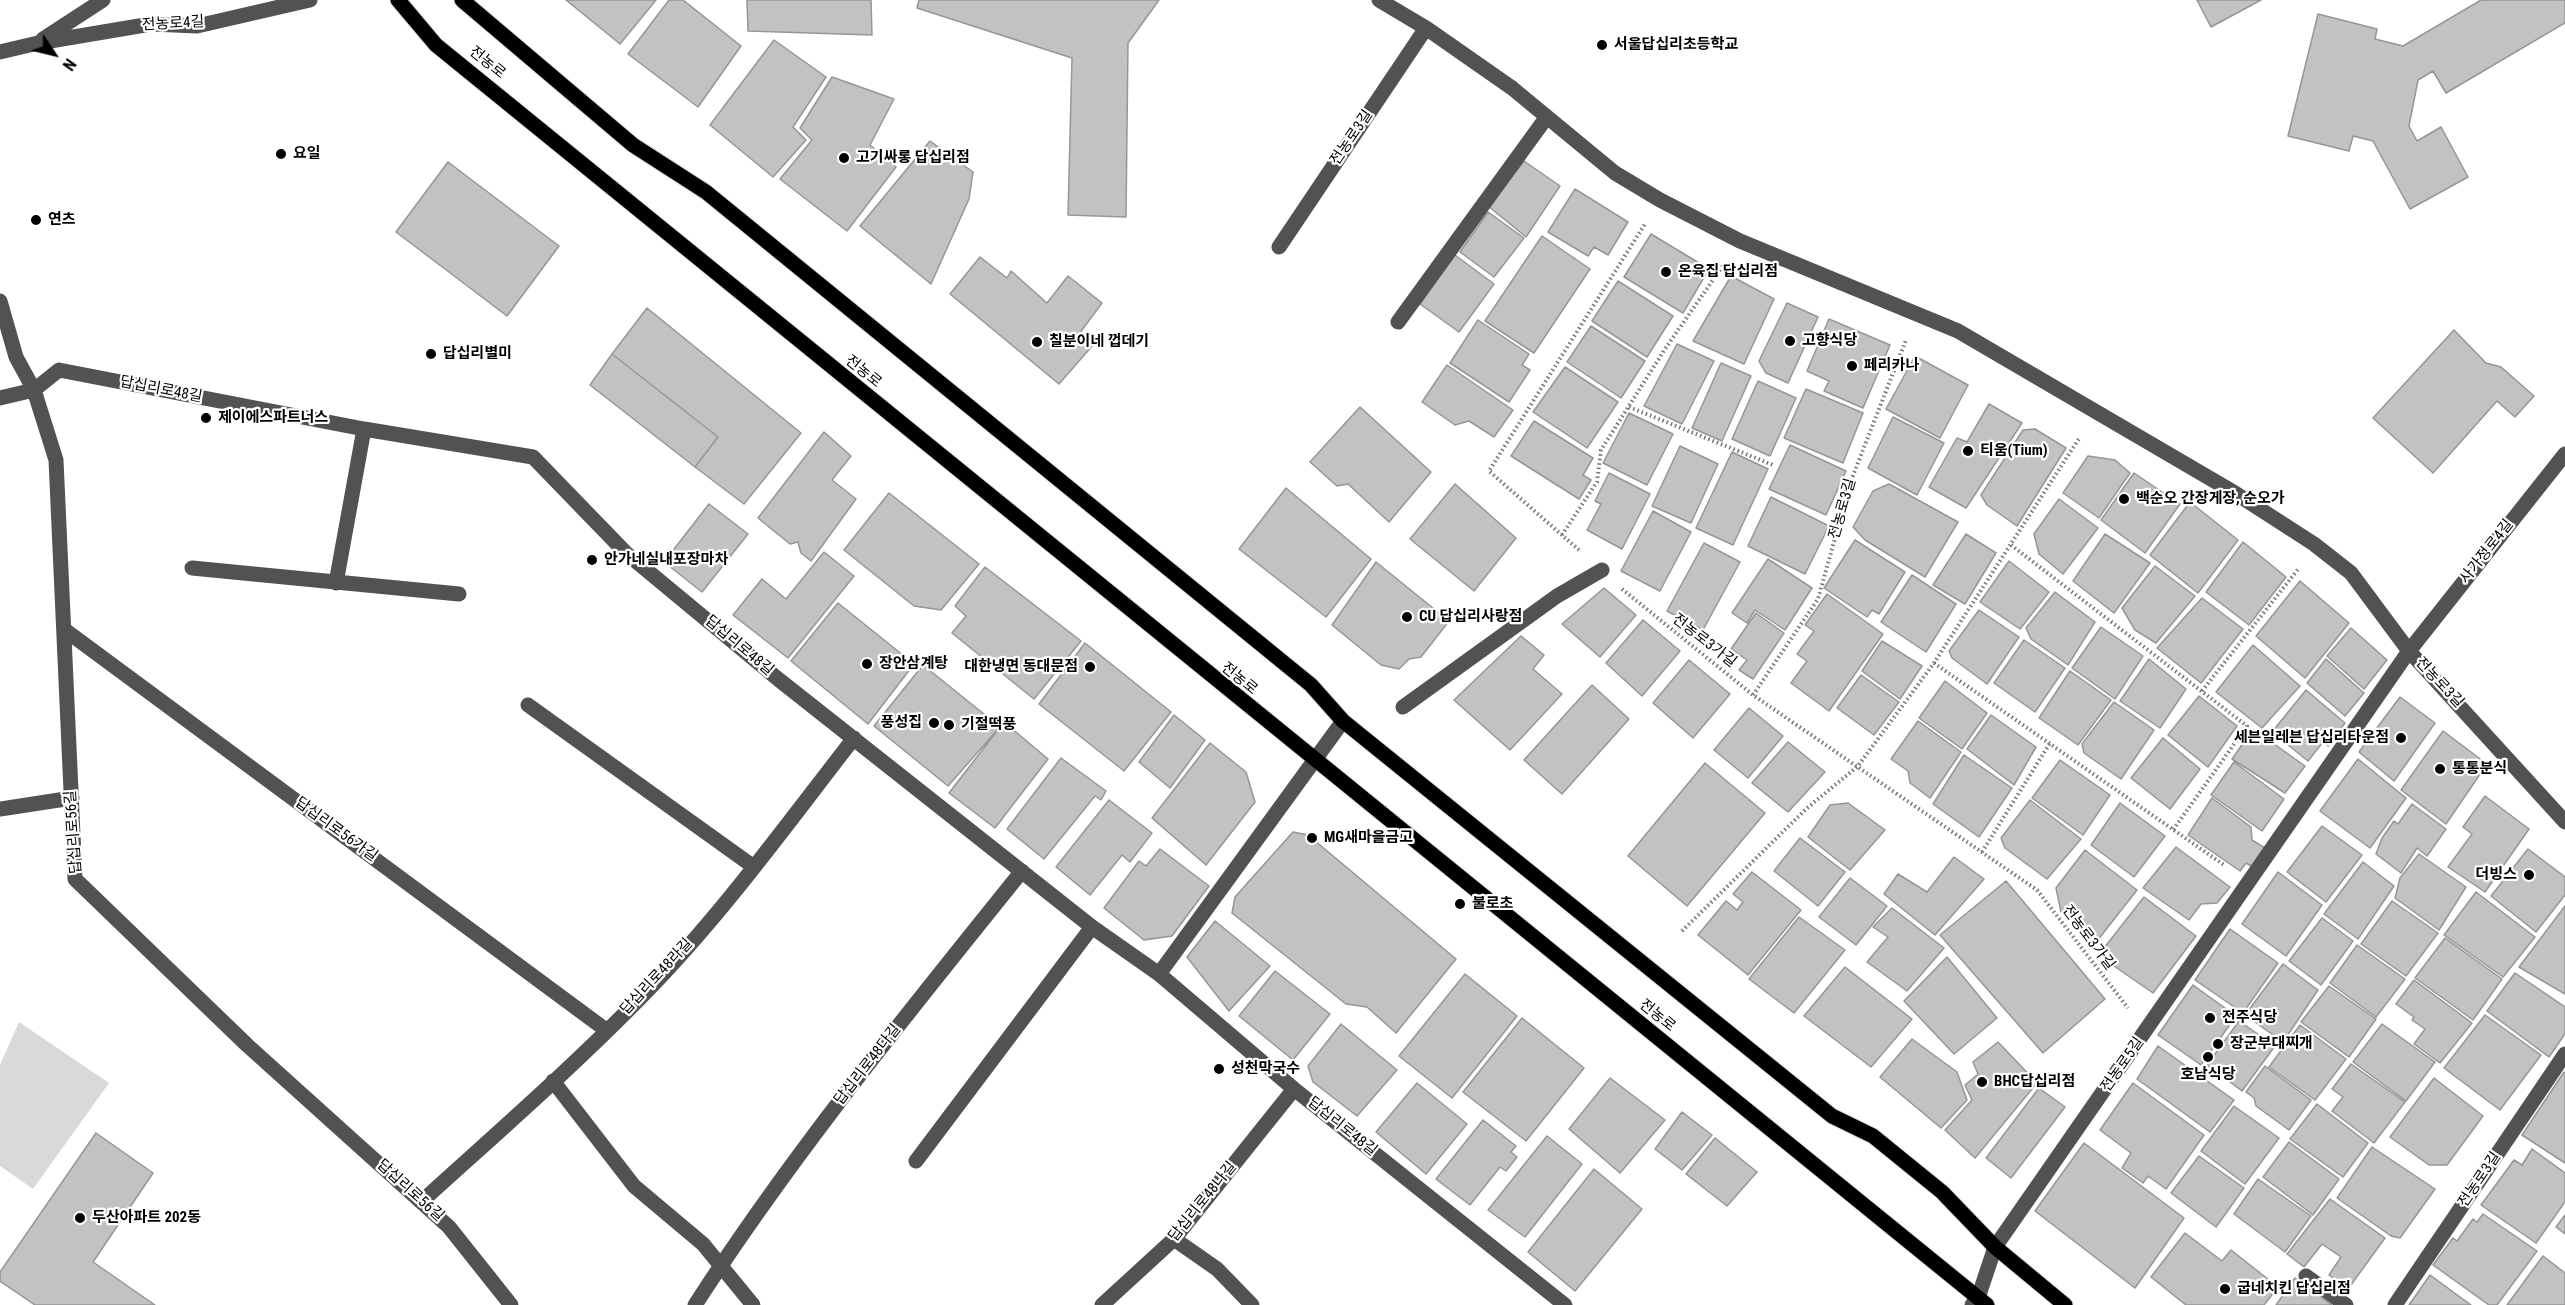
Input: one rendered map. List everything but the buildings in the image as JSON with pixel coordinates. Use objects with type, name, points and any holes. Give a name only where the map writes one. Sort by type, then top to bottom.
[{"type":"main road","name":"전농로","points":[[398,0],[436,45],[1979,1303]]},
{"type":"main road","name":"전농로","points":[[462,0],[633,145],[706,192],[1302,678],[1343,721],[1832,1116],[1873,1136],[1942,1192],[1995,1247],[2065,1305]]},
{"type":"street","points":[[38,42],[103,0]]},
{"type":"street","name":"전농로4길","points":[[0,52],[38,42],[151,24],[197,26],[310,0]]},
{"type":"street","name":"전농로3길","points":[[1379,0],[1512,87],[1546,118],[1615,173],[1660,200],[1740,241],[1958,331],[2235,493],[2314,544],[2350,573],[2409,651],[2565,822]]},
{"type":"street","name":"전농로3길","points":[[1280,247],[1425,28]]},
{"type":"street","points":[[1398,322],[1546,118]]},
{"type":"street","name":"답십리로56길","points":[[0,301],[16,357],[34,390],[56,460],[75,879],[247,1045],[449,1227],[507,1303]]},
{"type":"street","name":"답십리로48길","points":[[34,390],[59,370],[364,429],[533,457],[626,553],[777,679],[1092,927],[1159,974],[1294,1089],[1565,1305]]},
{"type":"street","points":[[0,398],[34,390]]},
{"type":"street","points":[[336,583],[364,429]]},
{"type":"street","name":"사가정로4길","points":[[2409,651],[2565,454]]},
{"type":"street","points":[[192,568],[459,594]]},
{"type":"street","points":[[1403,707],[1557,596],[1602,570]]},
{"type":"street","name":"답십리로56가길","points":[[65,630],[606,1030]]},
{"type":"street","name":"전농로5길","points":[[1995,1247],[2151,1026],[2409,651]]},
{"type":"street","points":[[528,705],[754,867]]},
{"type":"street","points":[[1159,974],[1343,721]]},
{"type":"street","name":"답십리로48라길","points":[[421,1202],[554,1082],[675,960],[754,867],[854,738]]},
{"type":"street","points":[[0,809],[72,798]]},
{"type":"street","name":"답십리로48다길","points":[[695,1305],[720,1265],[827,1117],[1022,871]]},
{"type":"street","points":[[916,1161],[1092,927]]},
{"type":"street","name":"전농로3길","points":[[2395,1305],[2565,1054]]},
{"type":"street","points":[[554,1082],[634,1186],[703,1244],[753,1305]]},
{"type":"street","name":"답십리로48나길","points":[[1102,1305],[1174,1239],[1294,1089]]},
{"type":"street","points":[[1174,1239],[1217,1269],[1252,1305]]},
{"type":"street","name":"전농로","points":[[1979,1303],[1995,1247]]},
{"type":"street","points":[[2306,1276],[2346,1305]]},
{"type":"path","name":"전농로3가길","points":[[1660,200],[1489,471],[1633,600],[1753,695],[2037,890],[2126,1007],[2151,1026]]},
{"type":"path","points":[[1562,535],[1597,482],[1601,450],[1665,350],[1740,241]]},
{"type":"path","name":"전농로3길","points":[[1753,695],[1818,599],[1852,478],[1916,314]]},
{"type":"path","points":[[1629,407],[1773,465]]},
{"type":"path","points":[[1682,931],[1806,809],[1858,766],[1934,663],[2096,411]]},
{"type":"path","points":[[2201,692],[2290,581],[2314,544]]},
{"type":"path","points":[[2011,545],[2247,726],[2174,830]]},
{"type":"path","points":[[1934,663],[2249,882]]},
{"type":"path","points":[[1982,852],[2050,743]]},
{"type":"shaded area","points":[[19,1022],[109,1083],[33,1189],[0,1166],[0,1065]]},
{"type":"place","name":"서울답십리초등학교","points":[[1602,45]]},
{"type":"place","name":"요일","points":[[281,154]]},
{"type":"place","name":"고기싸롱 답십리점","points":[[844,158]]},
{"type":"place","name":"연츠","points":[[36,220]]},
{"type":"place","name":"온육집 답십리점","points":[[1666,272]]},
{"type":"place","name":"고향식당","points":[[1790,341]]},
{"type":"place","name":"칠분이네 껍데기","points":[[1037,342]]},
{"type":"place","name":"답십리별미","points":[[431,354]]},
{"type":"place","name":"페리카나","points":[[1852,366]]},
{"type":"place","name":"제이에스파트너스","points":[[206,418]]},
{"type":"place","name":"티움(Tium)","points":[[1968,451]]},
{"type":"place","name":"백순오 간장게장, 순오가","points":[[2124,499]]},
{"type":"place","name":"안가네실내포장마차","points":[[592,560]]},
{"type":"place","name":"CU 답십리사랑점","points":[[1407,617]]},
{"type":"place","name":"장안삼계탕","points":[[867,664]]},
{"type":"place","name":"대한냉면 동대문점","points":[[1090,667]]},
{"type":"place","name":"풍성집","points":[[934,723]]},
{"type":"place","name":"기절떡풍","points":[[949,725]]},
{"type":"place","name":"세븐일레븐 답십리타운점","points":[[2401,738]]},
{"type":"place","name":"통통분식","points":[[2440,769]]},
{"type":"place","name":"MG새마을금고","points":[[1312,838]]},
{"type":"place","name":"더빙스","points":[[2529,875]]},
{"type":"place","name":"불로초","points":[[1460,904]]},
{"type":"place","name":"전주식당","points":[[2210,1018]]},
{"type":"place","name":"장군부대찌개","points":[[2218,1044]]},
{"type":"place","name":"호남식당","points":[[2208,1057]]},
{"type":"place","name":"성천막국수","points":[[1219,1069]]},
{"type":"place","name":"BHC답십리점","points":[[1982,1082]]},
{"type":"place","name":"두산아파트 202동","points":[[80,1218]]},
{"type":"place","name":"굽네치킨 답십리점","points":[[2225,1289]]}]
